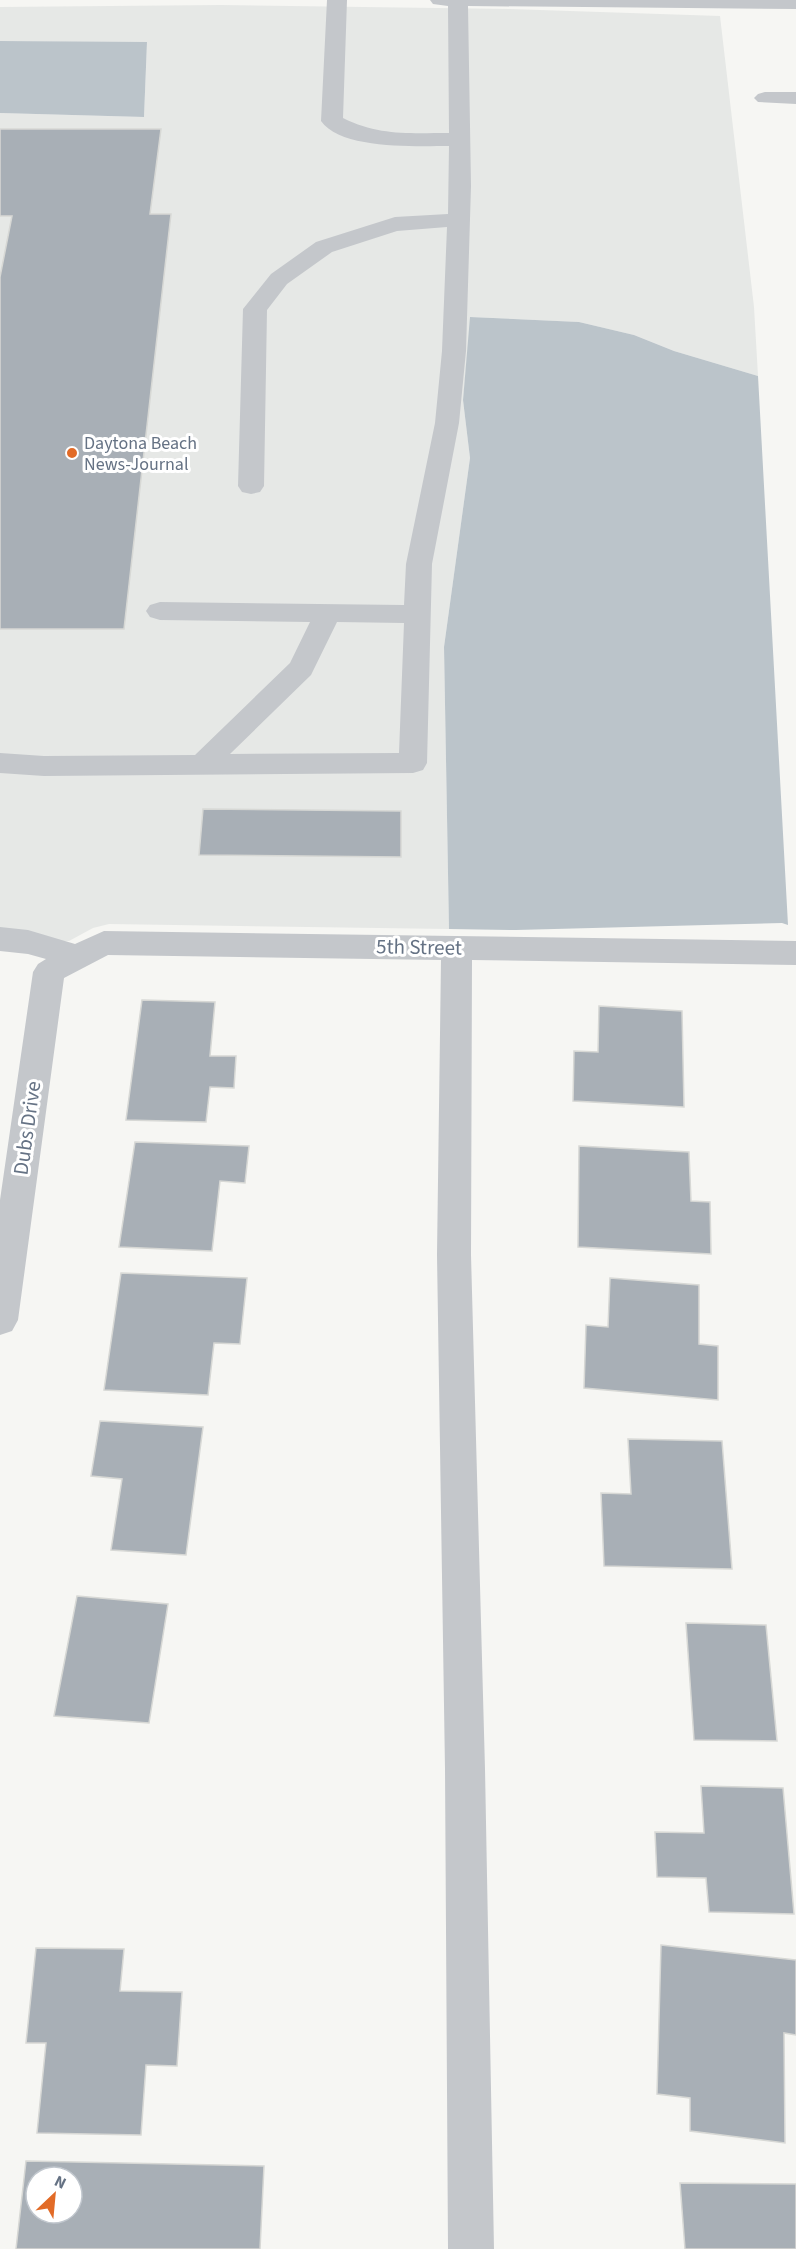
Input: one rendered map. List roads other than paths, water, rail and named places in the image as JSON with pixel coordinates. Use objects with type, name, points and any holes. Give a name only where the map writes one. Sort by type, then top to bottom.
[{"type":"street","points":[[337,0],[332,121],[356,133],[390,140],[459,139]]},
{"type":"street","points":[[440,0],[796,3]]},
{"type":"street","points":[[0,763],[44,766],[413,763],[419,564],[447,423],[453,361],[459,220],[460,31],[458,0]]},
{"type":"street","points":[[765,98],[796,98]]},
{"type":"street","points":[[251,486],[255,309],[279,279],[324,247],[395,224],[459,220]]},
{"type":"street","points":[[160,611],[418,614]]},
{"type":"street","points":[[202,765],[301,668],[328,613]]},
{"type":"street","points":[[0,939],[28,942],[78,957]]},
{"type":"street","name":"5th Street","points":[[49,972],[104,943],[796,953]]},
{"type":"street","points":[[457,948],[454,1255],[465,1769],[471,2249]]},
{"type":"street","name":"Dubs Drive","points":[[0,1320],[49,972]]},
{"type":"place","name":"Daytona Beach News-Journal","points":[[72,453]]}]
